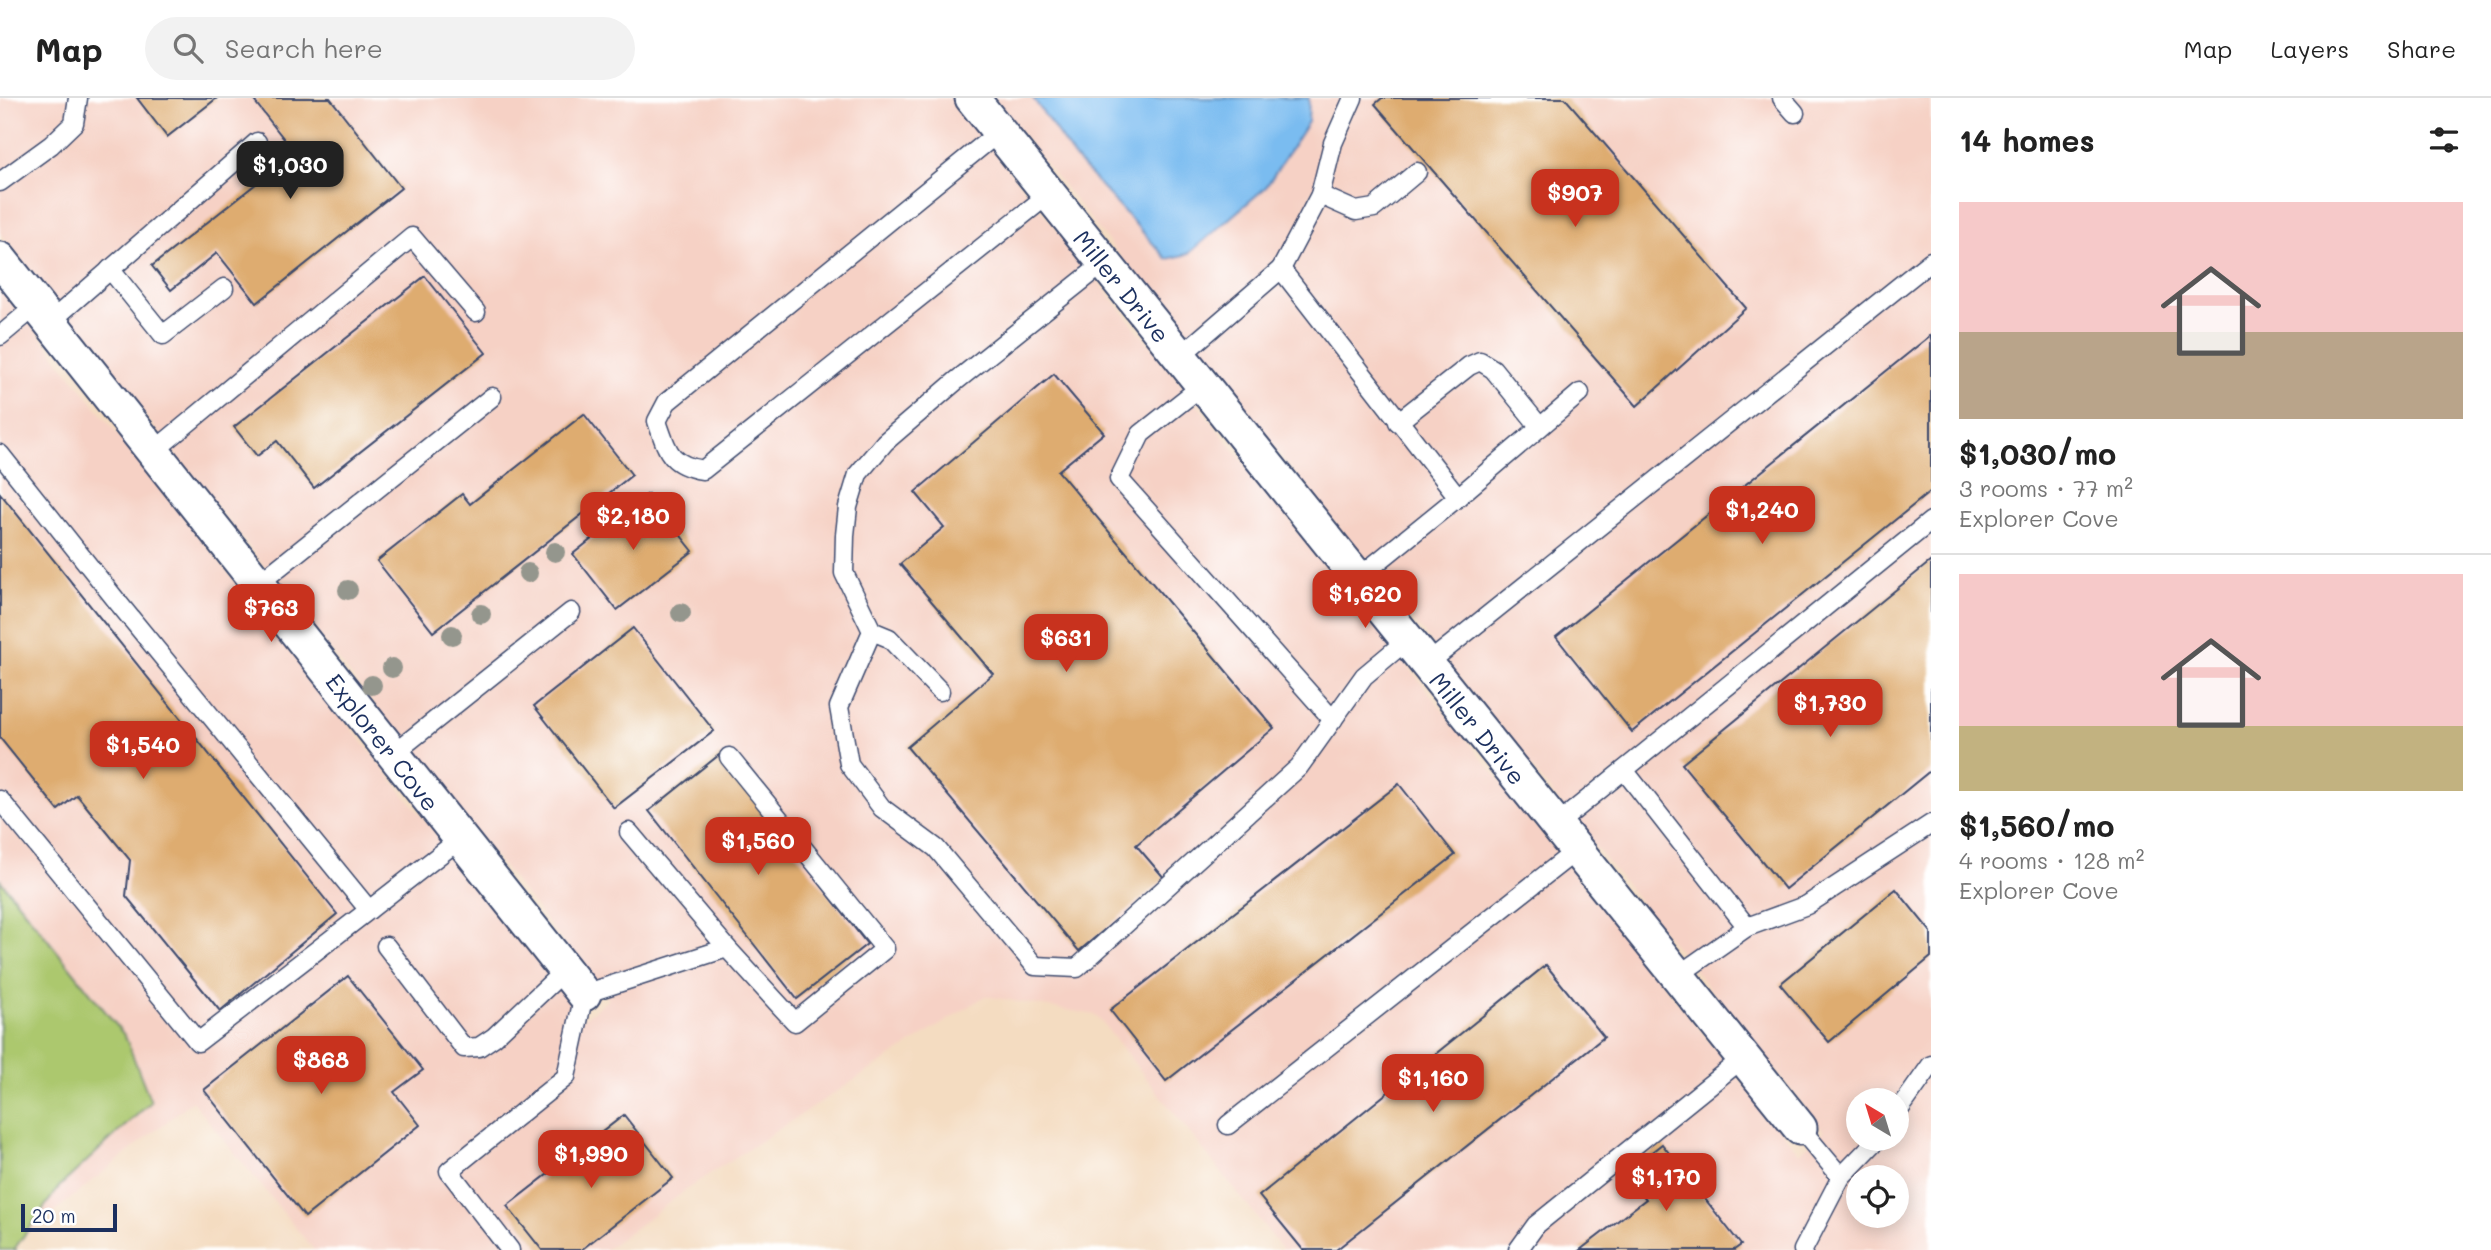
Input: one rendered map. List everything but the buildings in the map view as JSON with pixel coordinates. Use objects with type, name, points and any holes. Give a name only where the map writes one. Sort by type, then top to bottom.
[{"type":"street","name":"Miller Drive","points":[[972,98],[1800,1128]]},
{"type":"street","name":"Explorer Cove","points":[[0,259],[574,983]]},
{"type":"lane","points":[[0,181],[51,145],[74,123],[78,98]]},
{"type":"lane","points":[[1179,357],[1281,269],[1320,195],[1333,143],[1353,98]]},
{"type":"lane","points":[[1782,98],[1795,113]]},
{"type":"lane","points":[[999,132],[667,402],[657,421],[667,450],[684,467],[703,470],[1049,194]]},
{"type":"lane","points":[[0,336],[43,314],[110,269],[257,142]]},
{"type":"lane","points":[[1320,195],[1356,211],[1374,208],[1417,172]]},
{"type":"lane","points":[[153,452],[412,237],[476,312]]},
{"type":"lane","points":[[872,631],[839,707],[849,764],[882,808],[936,848],[1035,966],[1077,968],[1299,767],[1364,676],[1417,652],[1931,261]]},
{"type":"lane","points":[[940,691],[889,638],[872,631],[844,573],[848,507],[858,474],[885,442],[956,381],[1104,263]]},
{"type":"lane","points":[[110,269],[163,335],[223,288]]},
{"type":"lane","points":[[1281,269],[1458,497]]},
{"type":"lane","points":[[1398,422],[1469,366],[1480,361],[1493,369],[1540,427]]},
{"type":"lane","points":[[1203,385],[1141,434],[1119,479],[1333,720]]},
{"type":"lane","points":[[1358,578],[1580,393]]},
{"type":"lane","points":[[258,584],[492,397]]},
{"type":"lane","points":[[0,454],[369,909]]},
{"type":"lane","points":[[1556,825],[1931,521]]},
{"type":"lane","points":[[393,754],[571,612]]},
{"type":"lane","points":[[629,832],[727,948],[795,1022],[885,949],[729,757]]},
{"type":"lane","points":[[1623,770],[1747,927]]},
{"type":"lane","points":[[0,800],[198,1042],[460,839]]},
{"type":"lane","points":[[1677,975],[1747,927],[1807,905],[1931,824]]},
{"type":"lane","points":[[1228,1125],[1577,850]]},
{"type":"lane","points":[[386,946],[464,1048],[479,1047],[574,983],[727,948]]},
{"type":"lane","points":[[510,1250],[449,1171],[566,1077],[574,983]]},
{"type":"lane","points":[[1518,1250],[1536,1225],[1743,1058]]},
{"type":"lane","points":[[1909,1096],[1931,1065]]},
{"type":"lane","points":[[1800,1128],[1841,1177]]},
{"type":"lane","points":[[1803,1250],[1841,1177],[1865,1152]]},
{"type":"shaded area","points":[[0,98],[951,98],[1799,1153],[1824,1131],[993,98],[1931,98],[1931,1250],[1283,1250],[1096,1015],[985,996],[697,1182],[605,1250],[314,1250],[192,1101],[23,1237],[59,1187],[151,1102],[125,1036],[0,880],[0,286],[583,1019],[608,999],[0,233]]},
{"type":"green space","points":[[0,880],[125,1036],[151,1102],[59,1187],[16,1250],[0,1250]]},
{"type":"water","points":[[1033,98],[1309,98],[1308,122],[1266,187],[1188,254],[1167,259],[1073,156]]}]
